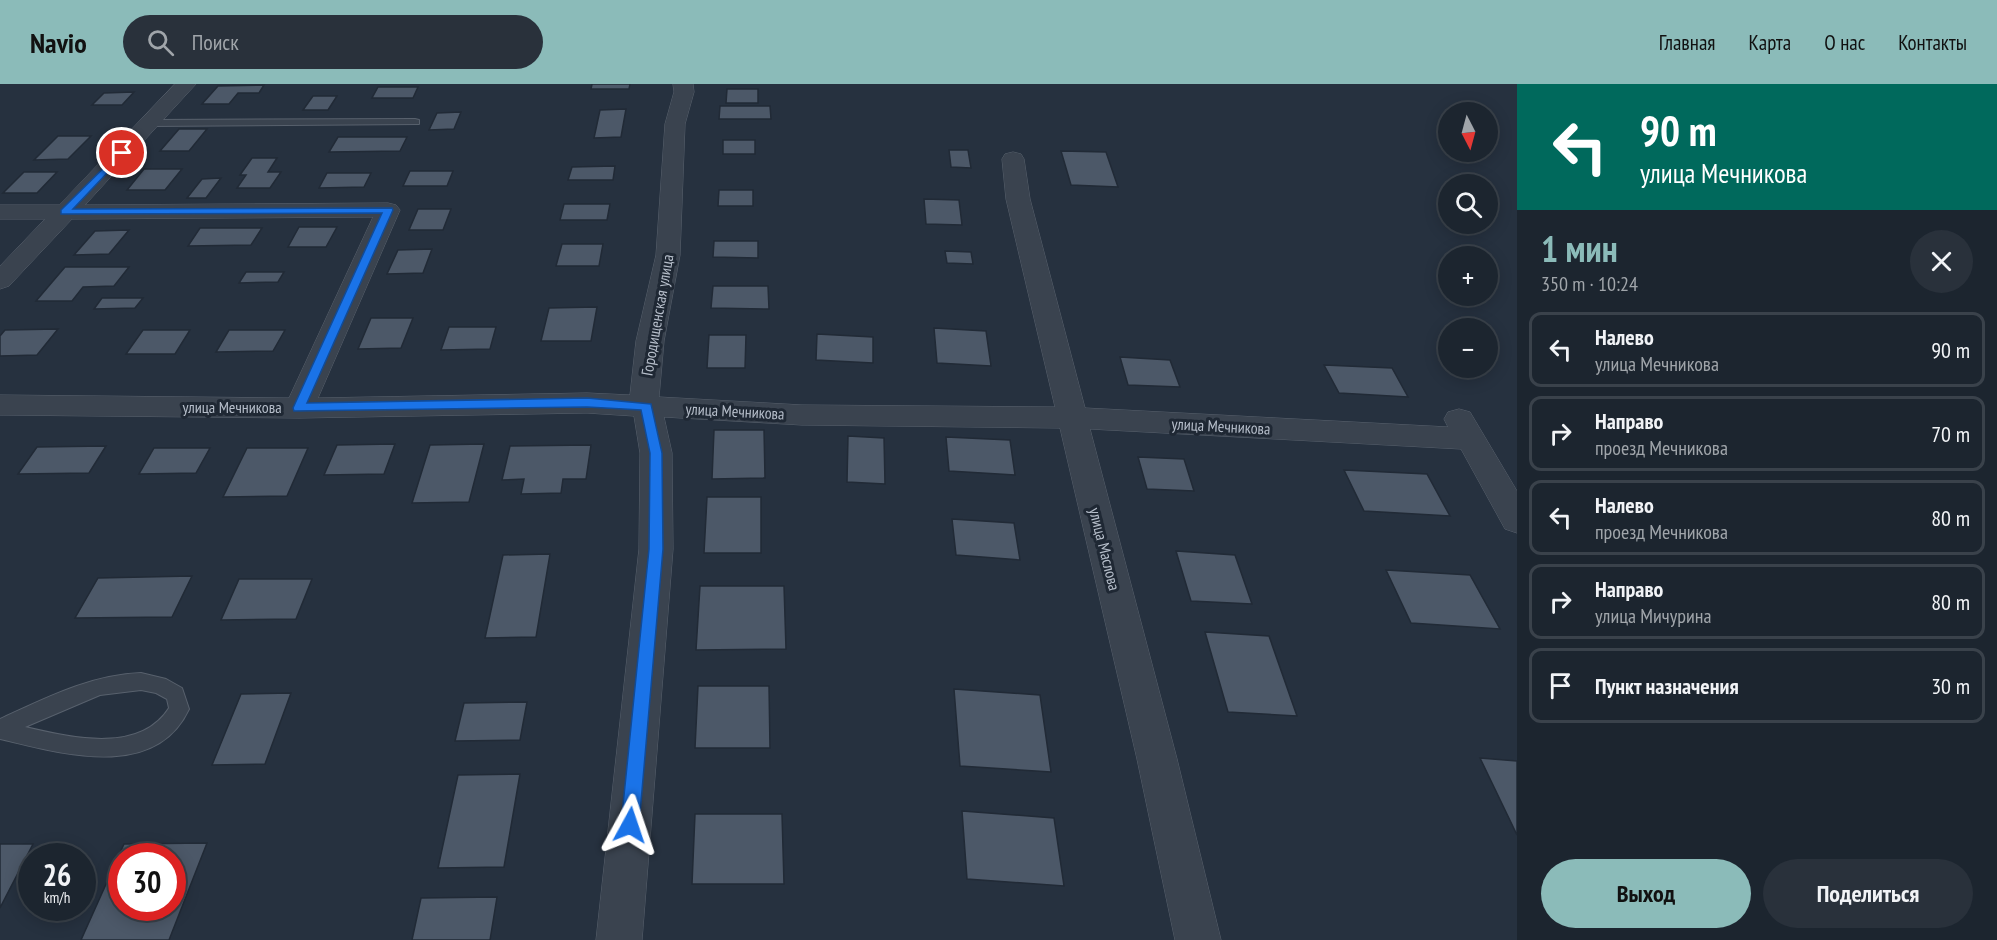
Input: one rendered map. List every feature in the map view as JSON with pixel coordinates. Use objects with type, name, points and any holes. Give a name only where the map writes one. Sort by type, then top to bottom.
[{"type":"street","points":[[0,281],[186,84]]},
{"type":"street","name":"Городищенская улица","points":[[619,940],[656,549],[656,453],[644,393],[650,341],[668,255],[675,124],[684,92],[683,84]]},
{"type":"street","name":"улица Маслова","points":[[1013,159],[1018,199],[1157,759],[1198,940]]},
{"type":"street","points":[[0,213],[388,210],[299,408]]},
{"type":"street","name":"улица Мечникова","points":[[0,405],[299,408],[587,403],[802,415],[1073,418],[1464,429],[1517,520]]},
{"type":"lane","points":[[150,123],[415,122]]},
{"type":"lane","points":[[110,683],[158,684],[175,694],[178,709],[168,727],[150,739],[124,747],[96,747],[0,729],[110,683]]},
{"type":"building","points":[[592,84],[630,84],[629,89],[591,89]]},
{"type":"building","points":[[264,85],[259,93],[238,93],[229,104],[202,104],[218,86]]},
{"type":"building","points":[[378,87],[418,87],[413,98],[372,98]]},
{"type":"building","points":[[727,89],[758,89],[758,103],[726,103]]},
{"type":"building","points":[[134,92],[122,105],[92,105],[104,93]]},
{"type":"building","points":[[313,96],[337,96],[328,110],[303,110]]},
{"type":"building","points":[[720,106],[770,106],[771,119],[719,119]]},
{"type":"building","points":[[626,109],[621,137],[594,138],[600,110]]},
{"type":"building","points":[[461,112],[454,129],[429,130],[437,113]]},
{"type":"building","points":[[179,129],[207,129],[189,151],[160,151]]},
{"type":"building","points":[[58,136],[91,136],[68,159],[34,160]]},
{"type":"building","points":[[338,137],[407,137],[400,151],[329,152]]},
{"type":"building","points":[[723,140],[755,140],[755,154],[723,154]]},
{"type":"building","points":[[949,150],[968,150],[971,168],[951,167]]},
{"type":"building","points":[[1061,151],[1106,152],[1118,187],[1071,185]]},
{"type":"building","points":[[252,158],[277,158],[268,172],[281,172],[270,188],[237,188],[246,175],[240,175]]},
{"type":"building","points":[[615,166],[613,180],[568,180],[572,167]]},
{"type":"building","points":[[144,169],[182,169],[165,190],[127,190]]},
{"type":"building","points":[[410,171],[453,171],[447,186],[403,186]]},
{"type":"building","points":[[24,172],[57,172],[37,193],[3,193]]},
{"type":"building","points":[[327,173],[371,173],[364,187],[319,188]]},
{"type":"building","points":[[221,178],[206,198],[187,198],[202,179]]},
{"type":"building","points":[[719,190],[753,190],[753,206],[718,206]]},
{"type":"building","points":[[924,199],[959,200],[962,225],[926,224]]},
{"type":"building","points":[[564,204],[610,204],[607,220],[560,220]]},
{"type":"building","points":[[418,209],[451,209],[443,230],[409,230]]},
{"type":"building","points":[[299,227],[337,227],[326,247],[288,247]]},
{"type":"building","points":[[200,228],[262,228],[251,245],[188,246]]},
{"type":"building","points":[[129,230],[109,254],[74,255],[95,231]]},
{"type":"building","points":[[714,241],[758,241],[758,258],[713,257]]},
{"type":"building","points":[[562,244],[603,244],[599,266],[556,266]]},
{"type":"building","points":[[432,249],[423,273],[387,274],[398,250]]},
{"type":"building","points":[[945,251],[971,252],[973,264],[947,263]]},
{"type":"building","points":[[65,267],[129,267],[114,286],[83,287],[72,301],[36,301]]},
{"type":"building","points":[[246,272],[284,272],[278,282],[239,283]]},
{"type":"building","points":[[713,286],[768,286],[769,309],[711,308]]},
{"type":"building","points":[[102,298],[143,298],[135,308],[94,309]]},
{"type":"building","points":[[597,307],[591,341],[541,341],[549,308]]},
{"type":"building","points":[[371,318],[413,318],[401,348],[358,349]]},
{"type":"building","points":[[449,327],[496,327],[490,349],[441,350]]},
{"type":"building","points":[[934,328],[986,331],[991,366],[937,363]]},
{"type":"building","points":[[58,329],[37,355],[0,356],[0,336],[5,330]]},
{"type":"building","points":[[143,330],[190,330],[175,354],[126,354]]},
{"type":"building","points":[[229,330],[285,330],[273,351],[216,352]]},
{"type":"building","points":[[817,334],[873,337],[873,363],[816,360]]},
{"type":"building","points":[[709,335],[746,335],[745,368],[707,368]]},
{"type":"building","points":[[1120,357],[1170,360],[1180,387],[1128,385]]},
{"type":"building","points":[[1324,365],[1392,368],[1408,397],[1339,393]]},
{"type":"building","points":[[714,430],[764,430],[765,478],[712,479]]},
{"type":"building","points":[[848,436],[884,438],[885,484],[847,482]]},
{"type":"building","points":[[946,437],[1010,440],[1015,475],[949,471]]},
{"type":"building","points":[[395,444],[384,474],[324,475],[337,445]]},
{"type":"building","points":[[484,444],[469,502],[412,503],[430,445]]},
{"type":"building","points":[[591,445],[586,479],[563,479],[561,493],[521,494],[524,479],[502,480],[510,446]]},
{"type":"building","points":[[106,446],[89,473],[18,474],[37,447]]},
{"type":"building","points":[[154,448],[210,448],[196,473],[139,474]]},
{"type":"building","points":[[247,448],[308,448],[287,496],[223,497]]},
{"type":"building","points":[[1138,457],[1184,459],[1194,491],[1147,489]]},
{"type":"building","points":[[1344,470],[1427,474],[1450,516],[1364,511]]},
{"type":"building","points":[[707,497],[761,497],[761,553],[704,553]]},
{"type":"building","points":[[952,519],[1014,523],[1020,560],[956,555]]},
{"type":"building","points":[[1176,551],[1235,555],[1252,604],[1191,601]]},
{"type":"building","points":[[550,554],[536,637],[485,638],[503,555]]},
{"type":"building","points":[[1386,570],[1470,575],[1500,629],[1411,623]]},
{"type":"building","points":[[192,576],[172,617],[75,618],[98,578]]},
{"type":"building","points":[[239,579],[312,579],[296,619],[221,620]]},
{"type":"building","points":[[700,586],[784,586],[786,649],[696,650]]},
{"type":"building","points":[[1205,632],[1269,636],[1297,716],[1228,712]]},
{"type":"building","points":[[698,686],[769,686],[770,748],[695,748]]},
{"type":"building","points":[[954,689],[1040,695],[1051,772],[960,766]]},
{"type":"building","points":[[291,693],[265,764],[212,765],[241,694]]},
{"type":"building","points":[[527,702],[520,740],[455,741],[464,703]]},
{"type":"building","points":[[1480,758],[1517,761],[1517,835]]},
{"type":"building","points":[[520,774],[504,867],[438,868],[458,775]]},
{"type":"building","points":[[962,811],[1054,818],[1064,886],[967,879]]},
{"type":"building","points":[[695,814],[782,814],[784,884],[692,884]]},
{"type":"building","points":[[186,843],[207,843],[186,897]]},
{"type":"building","points":[[0,844],[18,844],[18,873],[0,908]]},
{"type":"building","points":[[108,880],[108,921],[176,921],[169,940],[81,940],[90,921],[96,921],[96,907]]},
{"type":"building","points":[[497,897],[490,940],[412,940],[421,898]]},
{"type":"route","points":[[122,153],[64,212],[388,210],[299,408],[587,403],[646,407],[656,453],[658,491],[656,549],[630,825]]}]
